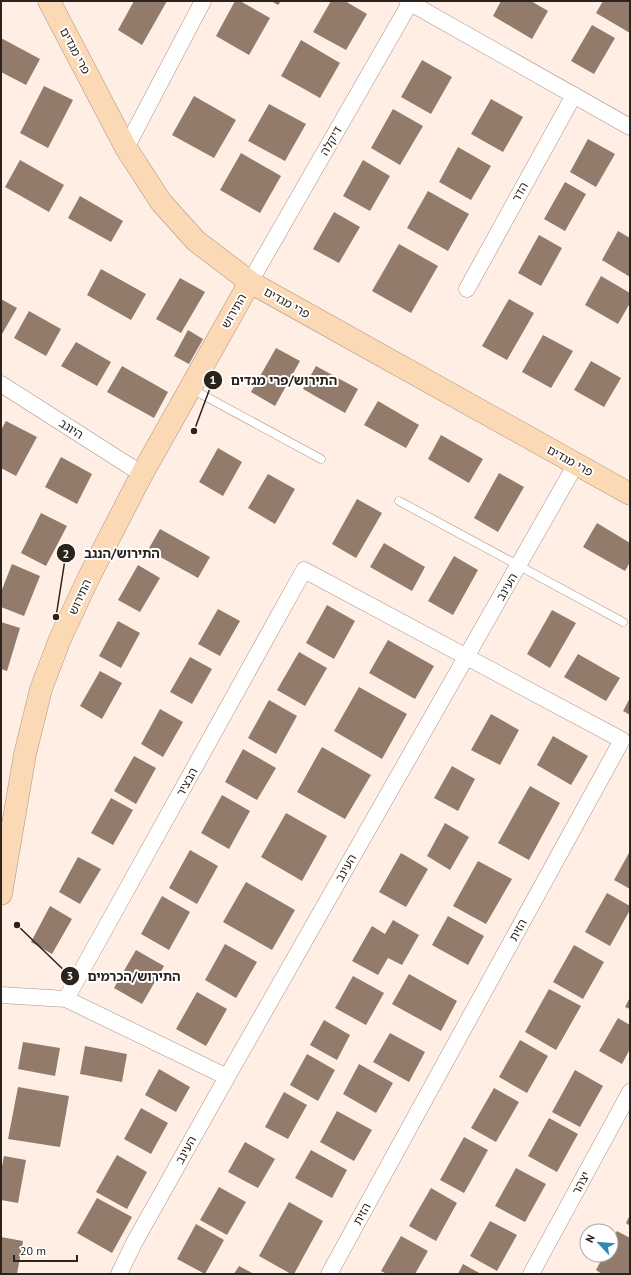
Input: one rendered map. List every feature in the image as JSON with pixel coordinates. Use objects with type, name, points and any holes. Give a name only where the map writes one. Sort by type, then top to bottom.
[{"type":"street","name":"פרי מגדים","points":[[49,1],[126,148],[161,202],[196,240],[250,282],[630,494]]},
{"type":"street","points":[[126,148],[203,1]]},
{"type":"street","points":[[409,2],[630,126]]},
{"type":"street","name":"דיקלה","points":[[250,282],[409,2]]},
{"type":"street","name":"הדר","points":[[467,288],[574,95]]},
{"type":"street","name":"התירוש","points":[[1,894],[25,754],[41,689],[60,639],[88,577],[142,474],[250,282]]},
{"type":"street","name":"היוגב","points":[[1,384],[142,474]]},
{"type":"street","name":"העינב","points":[[119,1274],[134,1243],[227,1077],[576,464]]},
{"type":"street","name":"הבציר","points":[[66,999],[304,570],[466,657]]},
{"type":"street","name":"הזית","points":[[329,1274],[622,740],[466,657]]},
{"type":"street","points":[[1,995],[66,999],[227,1077]]},
{"type":"street","name":"יצהר","points":[[531,1274],[630,1092]]},
{"type":"lane","points":[[190,388],[321,459]]},
{"type":"lane","points":[[399,501],[623,622]]},
{"type":"building","points":[[134,1],[167,1],[142,45],[118,30]]},
{"type":"building","points":[[235,1],[240,1],[270,18],[249,55],[216,36]]},
{"type":"building","points":[[271,1],[281,1],[278,5]]},
{"type":"building","points":[[331,1],[345,1],[367,14],[346,50],[313,32]]},
{"type":"building","points":[[501,1],[531,1],[548,11],[532,39],[493,16]]},
{"type":"building","points":[[603,1],[630,1],[630,33],[596,13]]},
{"type":"building","points":[[592,25],[615,38],[594,74],[571,61]]},
{"type":"building","points":[[1,38],[40,59],[26,85],[1,72]]},
{"type":"building","points":[[301,40],[340,63],[320,98],[281,76]]},
{"type":"building","points":[[422,60],[452,77],[431,114],[401,97]]},
{"type":"building","points":[[44,86],[73,100],[48,148],[20,133]]},
{"type":"building","points":[[194,96],[236,120],[214,158],[172,135]]},
{"type":"building","points":[[491,99],[523,117],[503,152],[471,134]]},
{"type":"building","points":[[269,104],[306,124],[285,161],[248,141]]},
{"type":"building","points":[[393,109],[423,126],[400,165],[371,148]]},
{"type":"building","points":[[588,139],[615,154],[596,187],[570,172]]},
{"type":"building","points":[[458,147],[491,166],[471,200],[439,182]]},
{"type":"building","points":[[241,153],[281,176],[260,213],[220,190]]},
{"type":"building","points":[[20,160],[64,185],[49,212],[5,187]]},
{"type":"building","points":[[363,160],[390,176],[370,211],[343,196]]},
{"type":"building","points":[[565,182],[586,194],[565,231],[544,219]]},
{"type":"building","points":[[428,191],[469,214],[448,251],[407,228]]},
{"type":"building","points":[[80,196],[123,221],[111,242],[68,218]]},
{"type":"building","points":[[334,212],[360,227],[339,263],[313,249]]},
{"type":"building","points":[[618,231],[630,238],[630,277],[602,260]]},
{"type":"building","points":[[539,235],[562,248],[541,286],[518,273]]},
{"type":"building","points":[[399,244],[438,266],[411,313],[372,291]]},
{"type":"building","points":[[101,269],[146,294],[131,320],[87,295]]},
{"type":"building","points":[[601,276],[630,293],[630,303],[618,324],[585,305]]},
{"type":"building","points":[[180,278],[205,292],[181,333],[156,319]]},
{"type":"building","points":[[1,299],[17,308],[2,334],[1,334]]},
{"type":"building","points":[[509,299],[534,313],[507,360],[482,346]]},
{"type":"building","points":[[29,311],[61,329],[46,356],[14,338]]},
{"type":"building","points":[[188,330],[203,339],[189,364],[174,356]]},
{"type":"building","points":[[543,335],[573,351],[551,388],[522,372]]},
{"type":"building","points":[[76,342],[111,362],[97,386],[61,366]]},
{"type":"building","points":[[276,348],[300,361],[275,406],[251,392]]},
{"type":"building","points":[[591,361],[621,378],[604,407],[574,390]]},
{"type":"building","points":[[122,366],[168,392],[154,418],[107,392]]},
{"type":"building","points":[[316,366],[358,389],[345,413],[303,389]]},
{"type":"building","points":[[378,401],[419,425],[406,448],[364,425]]},
{"type":"building","points":[[6,421],[37,437],[16,476],[1,468],[1,430]]},
{"type":"building","points":[[441,435],[483,459],[469,483],[428,459]]},
{"type":"building","points":[[218,448],[242,462],[223,496],[199,482]]},
{"type":"building","points":[[61,457],[92,474],[77,504],[45,487]]},
{"type":"building","points":[[499,473],[524,487],[498,532],[474,518]]},
{"type":"building","points":[[268,474],[295,489],[275,524],[248,508]]},
{"type":"building","points":[[357,499],[382,513],[356,558],[332,544]]},
{"type":"building","points":[[41,513],[67,526],[46,566],[21,553]]},
{"type":"building","points":[[597,523],[630,543],[630,562],[625,571],[583,547]]},
{"type":"building","points":[[160,529],[210,557],[198,578],[148,550]]},
{"type":"building","points":[[384,543],[425,567],[412,591],[370,567]]},
{"type":"building","points":[[454,556],[478,570],[453,615],[428,601]]},
{"type":"building","points":[[12,564],[40,576],[24,616],[1,607],[1,592]]},
{"type":"building","points":[[138,565],[160,578],[140,612],[118,600]]},
{"type":"building","points":[[327,605],[355,621],[334,659],[306,643]]},
{"type":"building","points":[[218,609],[240,621],[220,656],[198,644]]},
{"type":"building","points":[[552,610],[576,623],[550,668],[527,654]]},
{"type":"building","points":[[118,621],[140,633],[121,668],[99,656]]},
{"type":"building","points":[[1,622],[20,628],[7,671],[1,669]]},
{"type":"building","points":[[388,640],[434,666],[415,699],[369,673]]},
{"type":"building","points":[[299,652],[327,668],[305,706],[277,690]]},
{"type":"building","points":[[578,654],[620,678],[606,701],[564,677]]},
{"type":"building","points":[[190,657],[212,669],[192,704],[170,692]]},
{"type":"building","points":[[100,671],[122,683],[102,719],[80,706]]},
{"type":"building","points":[[359,687],[407,714],[382,759],[334,731]]},
{"type":"building","points":[[630,698],[630,715],[623,711]]},
{"type":"building","points":[[269,700],[297,716],[276,754],[248,738]]},
{"type":"building","points":[[160,709],[183,722],[163,757],[141,744]]},
{"type":"building","points":[[491,714],[519,730],[500,765],[471,750]]},
{"type":"building","points":[[553,736],[588,756],[571,785],[537,765]]},
{"type":"building","points":[[322,747],[371,775],[345,819],[297,792]]},
{"type":"building","points":[[243,749],[276,768],[257,800],[225,782]]},
{"type":"building","points":[[134,756],[156,768],[136,804],[114,791]]},
{"type":"building","points":[[452,766],[475,779],[458,811],[434,798]]},
{"type":"building","points":[[530,786],[560,803],[529,860],[498,843]]},
{"type":"building","points":[[222,795],[250,811],[229,849],[201,833]]},
{"type":"building","points":[[111,798],[133,810],[113,845],[91,833]]},
{"type":"building","points":[[286,813],[327,836],[302,881],[261,857]]},
{"type":"building","points":[[445,823],[469,837],[450,870],[427,856]]},
{"type":"building","points":[[190,850],[218,866],[197,904],[169,888]]},
{"type":"building","points":[[630,851],[630,889],[614,880]]},
{"type":"building","points":[[401,853],[428,869],[406,907],[379,892]]},
{"type":"building","points":[[78,857],[101,869],[80,904],[59,892]]},
{"type":"building","points":[[478,861],[512,879],[486,924],[453,906]]},
{"type":"building","points":[[246,882],[295,910],[272,950],[223,922]]},
{"type":"building","points":[[607,893],[630,906],[630,910],[610,946],[585,932]]},
{"type":"building","points":[[162,896],[190,912],[169,950],[141,934]]},
{"type":"building","points":[[50,906],[72,919],[52,954],[31,942]]},
{"type":"building","points":[[448,916],[484,936],[468,965],[432,945]]},
{"type":"building","points":[[393,920],[419,935],[402,965],[388,958],[378,975],[352,961],[372,926],[385,934]]},
{"type":"building","points":[[225,944],[257,962],[236,998],[205,980]]},
{"type":"building","points":[[574,945],[604,962],[583,999],[553,982]]},
{"type":"building","points":[[136,950],[164,966],[142,1004],[114,988]]},
{"type":"building","points":[[409,974],[457,1001],[441,1031],[392,1004]]},
{"type":"building","points":[[353,976],[384,993],[366,1025],[335,1008]]},
{"type":"building","points":[[549,989],[581,1006],[556,1050],[525,1032]]},
{"type":"building","points":[[197,992],[227,1009],[206,1046],[176,1029]]},
{"type":"building","points":[[630,997],[630,1009],[625,1007]]},
{"type":"building","points":[[618,1018],[630,1025],[630,1049],[622,1064],[599,1051]]},
{"type":"building","points":[[324,1020],[350,1035],[337,1060],[310,1045]]},
{"type":"building","points":[[390,1033],[425,1052],[409,1082],[373,1062]]},
{"type":"building","points":[[520,1040],[548,1056],[527,1093],[499,1077]]},
{"type":"building","points":[[23,1042],[60,1048],[55,1076],[18,1069]]},
{"type":"building","points":[[85,1046],[127,1054],[122,1082],[80,1074]]},
{"type":"building","points":[[307,1054],[335,1070],[318,1101],[290,1085]]},
{"type":"building","points":[[359,1064],[393,1083],[376,1113],[343,1094]]},
{"type":"building","points":[[159,1069],[190,1087],[176,1112],[145,1095]]},
{"type":"building","points":[[575,1070],[603,1086],[580,1127],[552,1112]]},
{"type":"building","points":[[18,1087],[69,1096],[60,1147],[8,1139]]},
{"type":"building","points":[[494,1088],[519,1102],[496,1142],[471,1128]]},
{"type":"building","points":[[284,1092],[307,1105],[288,1139],[265,1127]]},
{"type":"building","points":[[141,1108],[168,1123],[151,1154],[124,1139]]},
{"type":"building","points":[[337,1111],[372,1130],[354,1161],[320,1142]]},
{"type":"building","points":[[549,1118],[578,1134],[557,1172],[528,1156]]},
{"type":"building","points":[[464,1137],[488,1150],[464,1193],[440,1180]]},
{"type":"building","points":[[245,1142],[275,1159],[258,1188],[228,1172]]},
{"type":"building","points":[[311,1150],[347,1170],[332,1198],[295,1178]]},
{"type":"building","points":[[117,1155],[147,1172],[127,1209],[96,1192]]},
{"type":"building","points":[[4,1156],[26,1160],[18,1203],[1,1200],[1,1171]]},
{"type":"building","points":[[516,1168],[546,1184],[525,1222],[495,1206]]},
{"type":"building","points":[[219,1187],[246,1202],[227,1235],[200,1220]]},
{"type":"building","points":[[431,1188],[457,1203],[436,1241],[409,1226]]},
{"type":"building","points":[[97,1198],[132,1217],[112,1253],[77,1233]]},
{"type":"building","points":[[289,1202],[323,1221],[294,1274],[291,1274],[259,1256]]},
{"type":"building","points":[[630,1215],[630,1226],[626,1223]]},
{"type":"building","points":[[490,1221],[517,1235],[497,1271],[470,1256]]},
{"type":"building","points":[[196,1224],[224,1240],[205,1274],[177,1259]]},
{"type":"building","points":[[619,1232],[630,1238],[630,1271],[628,1274],[602,1274],[596,1270],[600,1263],[619,1263]]},
{"type":"building","points":[[401,1236],[428,1251],[415,1274],[387,1274],[381,1271]]},
{"type":"building","points":[[1,1237],[23,1241],[17,1274],[1,1274]]},
{"type":"building","points":[[463,1264],[481,1274],[458,1274]]},
{"type":"building","points":[[239,1266],[254,1274],[234,1274]]},
{"type":"place","name":"התירוש/פרי מגדים","points":[[194,431]]},
{"type":"place","name":"התירוש/הנגב","points":[[56,617]]},
{"type":"place","name":"התירוש/הכרמים","points":[[17,925]]}]
